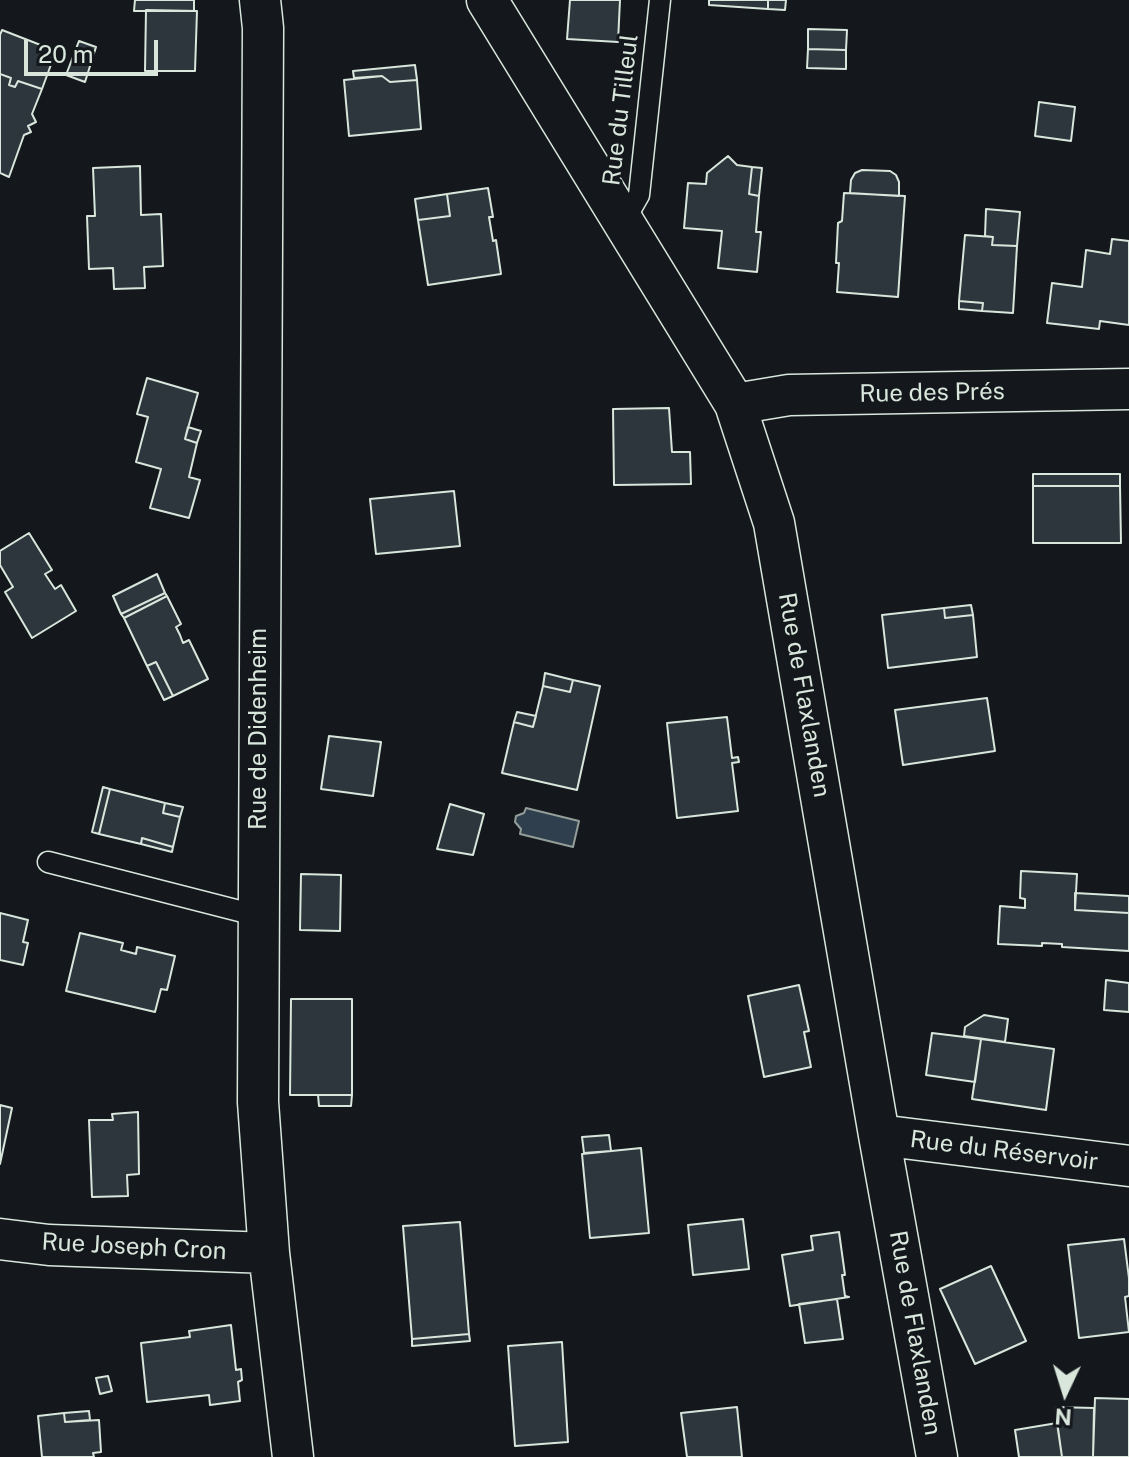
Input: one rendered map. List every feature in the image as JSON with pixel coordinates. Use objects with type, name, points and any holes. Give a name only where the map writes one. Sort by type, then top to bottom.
[{"type":"street","name":"Rue de Didenheim","points":[[260,0],[263,44],[258,1102],[269,1253],[293,1457]]},
{"type":"street","name":"Rue de Flaxlanden","points":[[487,0],[735,404],[774,523],[937,1457]]},
{"type":"street","name":"Rue des Prés","points":[[735,404],[789,395],[1129,389]]},
{"type":"street","name":"Rue du Réservoir","points":[[879,1135],[1129,1166]]},
{"type":"street","name":"Rue Joseph Cron","points":[[0,1239],[49,1245],[269,1253]]},
{"type":"lane","name":"Rue du Tilleul","points":[[623,223],[639,195],[660,0]]},
{"type":"lane","points":[[48,862],[259,916]]},
{"type":"water","points":[[526,808],[579,821],[573,847],[520,834],[516,816],[524,813]]},
{"type":"building","points":[[135,0],[194,0],[194,11],[134,11]]},
{"type":"building","points":[[570,0],[620,0],[618,42],[567,39]]},
{"type":"building","points":[[709,0],[768,0],[768,9],[709,5]]},
{"type":"building","points":[[768,0],[786,0],[785,10],[768,9]]},
{"type":"building","points":[[146,10],[197,11],[195,71],[145,71]]},
{"type":"building","points":[[808,29],[847,30],[846,50],[808,49]]},
{"type":"building","points":[[2,30],[56,51],[42,89],[18,81],[15,87],[9,85],[11,78],[0,74]]},
{"type":"building","points":[[79,41],[96,47],[85,82],[66,75]]},
{"type":"building","points":[[808,49],[846,50],[846,69],[807,68]]},
{"type":"building","points":[[415,65],[417,80],[390,82],[382,76],[354,78],[353,71]]},
{"type":"building","points":[[0,74],[11,78],[9,85],[15,87],[18,81],[42,89],[32,114],[36,122],[28,126],[31,132],[24,135],[9,177],[0,173]]},
{"type":"building","points":[[382,76],[390,82],[417,80],[421,129],[349,136],[344,80]]},
{"type":"building","points":[[1039,102],[1075,107],[1071,141],[1035,136]]},
{"type":"building","points":[[728,156],[737,165],[752,167],[749,194],[759,196],[756,232],[761,232],[757,272],[718,268],[722,231],[684,228],[688,183],[706,184],[707,173]]},
{"type":"building","points":[[140,166],[141,215],[161,214],[163,266],[144,267],[145,288],[114,289],[113,268],[89,269],[87,216],[95,216],[93,168]]},
{"type":"building","points":[[752,167],[762,168],[759,196],[749,194]]},
{"type":"building","points":[[862,170],[890,171],[896,175],[899,196],[850,193],[851,180],[855,173]]},
{"type":"building","points":[[488,188],[493,217],[489,217],[501,274],[428,285],[418,220],[450,216],[447,194]]},
{"type":"building","points":[[844,193],[905,196],[898,297],[837,292],[838,223],[842,221]]},
{"type":"building","points":[[447,194],[450,216],[418,220],[415,199]]},
{"type":"building","points":[[986,209],[1020,212],[1017,246],[992,245],[993,237],[985,236]]},
{"type":"building","points":[[965,235],[993,237],[992,245],[1017,246],[1013,313],[982,311],[983,303],[959,301]]},
{"type":"building","points":[[1112,239],[1129,241],[1129,325],[1100,321],[1099,329],[1047,323],[1052,283],[1082,287],[1086,250],[1110,254]]},
{"type":"building","points":[[959,301],[983,303],[982,311],[959,309]]},
{"type":"building","points":[[147,378],[198,393],[185,439],[197,443],[189,477],[200,480],[189,518],[150,508],[161,469],[136,462],[148,417],[137,414]]},
{"type":"building","points":[[669,408],[672,452],[690,452],[691,484],[614,485],[613,409]]},
{"type":"building","points":[[188,427],[201,431],[197,443],[185,439]]},
{"type":"building","points":[[1033,474],[1120,474],[1120,486],[1033,486]]},
{"type":"building","points":[[1033,486],[1120,486],[1121,543],[1033,543]]},
{"type":"building","points":[[454,491],[460,546],[376,554],[370,499]]},
{"type":"building","points":[[29,533],[52,570],[45,574],[55,589],[61,585],[76,611],[32,638],[5,592],[13,587],[0,565],[0,551]]},
{"type":"building","points":[[157,574],[165,593],[121,614],[113,596]]},
{"type":"building","points":[[165,593],[167,596],[124,618],[121,614]]},
{"type":"building","points":[[167,596],[181,624],[176,627],[183,643],[189,640],[208,679],[173,696],[156,662],[147,666],[124,618]]},
{"type":"building","points":[[971,605],[973,615],[945,618],[944,608]]},
{"type":"building","points":[[944,608],[945,618],[973,615],[977,657],[888,668],[882,615]]},
{"type":"building","points":[[156,662],[173,696],[164,700],[147,666]]},
{"type":"building","points":[[545,673],[573,680],[570,692],[543,686]]},
{"type":"building","points":[[573,680],[600,686],[577,790],[502,773],[514,722],[533,727],[543,686],[570,692]]},
{"type":"building","points":[[987,698],[995,751],[903,765],[895,710]]},
{"type":"building","points":[[517,712],[536,716],[533,727],[514,722]]},
{"type":"building","points":[[727,717],[732,758],[738,757],[739,762],[732,763],[738,811],[677,818],[667,723]]},
{"type":"building","points":[[329,736],[381,742],[373,796],[321,789]]},
{"type":"building","points":[[103,787],[110,789],[99,834],[92,832]]},
{"type":"building","points":[[110,789],[165,803],[163,813],[180,817],[173,847],[142,838],[141,844],[99,834]]},
{"type":"building","points":[[165,803],[183,807],[180,817],[163,813]]},
{"type":"building","points":[[450,804],[484,814],[473,855],[437,849]]},
{"type":"building","points":[[142,838],[173,847],[172,852],[141,844]]},
{"type":"building","points":[[1021,871],[1077,874],[1075,910],[1129,913],[1129,951],[1062,947],[1062,944],[998,944],[1000,906],[1025,908],[1025,899],[1020,898]]},
{"type":"building","points":[[301,874],[341,875],[340,931],[300,930]]},
{"type":"building","points":[[1075,893],[1129,896],[1129,913],[1075,910]]},
{"type":"building","points":[[0,913],[28,920],[23,942],[28,943],[23,965],[0,960]]},
{"type":"building","points":[[80,933],[123,943],[121,950],[136,954],[137,947],[175,956],[167,990],[161,989],[155,1012],[66,991]]},
{"type":"building","points":[[1106,980],[1129,983],[1129,1012],[1104,1010]]},
{"type":"building","points":[[799,985],[809,1031],[804,1032],[811,1067],[764,1077],[748,996]]},
{"type":"building","points":[[291,999],[352,999],[352,1095],[290,1095]]},
{"type":"building","points":[[984,1015],[1008,1019],[1005,1042],[964,1036],[965,1027]]},
{"type":"building","points":[[932,1033],[981,1039],[975,1082],[926,1075]]},
{"type":"building","points":[[981,1039],[1054,1049],[1046,1110],[972,1099]]},
{"type":"building","points":[[318,1095],[352,1095],[351,1106],[319,1106]]},
{"type":"building","points":[[0,1105],[12,1108],[0,1164]]},
{"type":"building","points":[[138,1112],[139,1174],[127,1175],[128,1196],[92,1197],[89,1120],[113,1120],[112,1114]]},
{"type":"building","points":[[609,1135],[611,1151],[584,1153],[582,1137]]},
{"type":"building","points":[[641,1148],[649,1233],[590,1238],[582,1154]]},
{"type":"building","points":[[743,1219],[749,1269],[693,1275],[688,1225]]},
{"type":"building","points":[[460,1222],[469,1334],[412,1339],[403,1226]]},
{"type":"building","points":[[839,1232],[845,1296],[849,1297],[790,1306],[782,1255],[813,1250],[811,1236]]},
{"type":"building","points":[[1124,1239],[1129,1278],[1129,1296],[1125,1297],[1129,1332],[1079,1338],[1068,1245]]},
{"type":"building","points":[[991,1266],[1026,1341],[975,1364],[940,1289]]},
{"type":"building","points":[[837,1299],[843,1339],[805,1343],[799,1304]]},
{"type":"building","points":[[231,1325],[236,1370],[241,1369],[242,1380],[238,1382],[240,1401],[210,1405],[209,1395],[147,1402],[141,1343],[190,1337],[189,1331]]},
{"type":"building","points":[[469,1334],[470,1341],[412,1346],[412,1339]]},
{"type":"building","points":[[562,1342],[568,1442],[515,1446],[508,1346]]},
{"type":"building","points":[[108,1376],[112,1391],[100,1394],[96,1378]]},
{"type":"building","points":[[1095,1398],[1129,1399],[1129,1457],[1093,1457]]},
{"type":"building","points":[[737,1407],[742,1457],[687,1457],[681,1413]]},
{"type":"building","points":[[1055,1407],[1094,1408],[1093,1457],[1062,1457]]},
{"type":"building","points":[[89,1411],[90,1420],[65,1422],[64,1413]]},
{"type":"building","points":[[64,1413],[65,1422],[99,1420],[101,1452],[93,1453],[94,1457],[42,1457],[38,1416]]},
{"type":"building","points":[[1057,1423],[1062,1457],[1019,1457],[1015,1430]]}]
